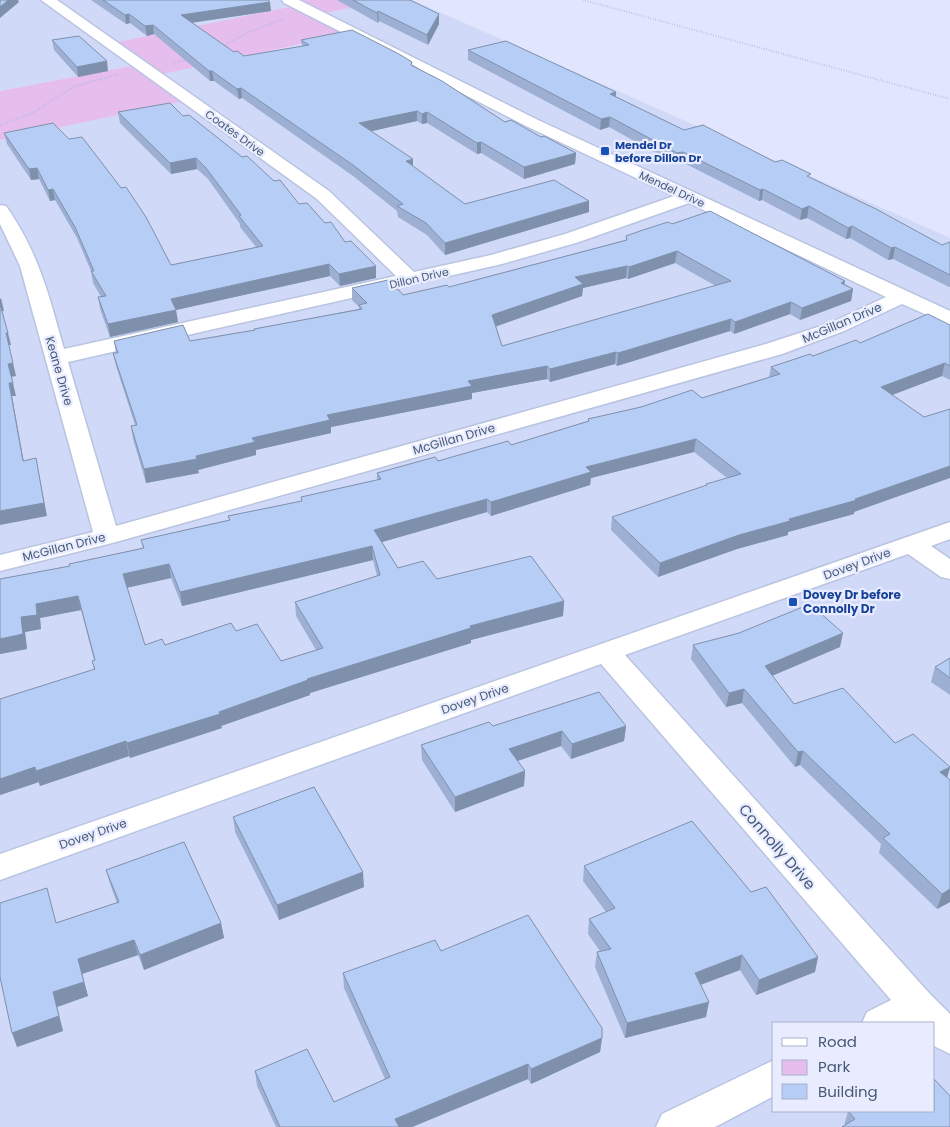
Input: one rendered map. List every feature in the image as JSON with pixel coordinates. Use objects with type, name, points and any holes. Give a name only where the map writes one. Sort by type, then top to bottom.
[{"type":"street","name":"Coates Drive","points":[[48,0],[323,195],[411,280]]},
{"type":"street","name":"Mendel Drive","points":[[289,0],[532,123],[950,319]]},
{"type":"street","name":"Dillon Drive","points":[[55,358],[411,280],[534,250],[689,197]]},
{"type":"street","name":"Keane Drive","points":[[0,210],[13,230],[30,266],[107,537]]},
{"type":"street","name":"McGillan Drive","points":[[0,563],[107,537],[774,350],[837,327],[902,297]]},
{"type":"street","name":"Dovey Drive","points":[[0,866],[607,653],[950,530]]},
{"type":"street","points":[[911,544],[950,571]]},
{"type":"street","name":"Connolly Drive","points":[[607,653],[934,1022]]},
{"type":"street","points":[[882,1022],[917,1005]]},
{"type":"street","name":"Connolly Drive","points":[[935,1023],[950,1038]]},
{"type":"street","points":[[676,1127],[772,1078]]},
{"type":"path","points":[[583,0],[783,52],[950,99]]},
{"type":"shaded area","points":[[0,0],[298,0],[305,4],[119,42],[147,63],[0,91]]},
{"type":"shaded area","points":[[387,0],[412,0],[950,238],[950,1127],[0,1127],[0,140],[183,101],[148,77],[347,35],[311,16]]},
{"type":"green space","points":[[298,0],[387,0],[312,16],[348,34],[149,77],[184,101],[0,140],[0,91],[147,63],[118,42],[304,4]]},
{"type":"building","points":[[0,0],[8,0],[0,7]]},
{"type":"building","points":[[103,0],[268,0],[270,2],[181,15],[234,52],[237,51],[244,56],[309,45],[301,40],[352,30],[399,54],[412,62],[411,65],[442,81],[505,122],[511,120],[541,137],[544,136],[576,153],[524,167],[481,142],[477,143],[427,112],[422,114],[417,111],[359,123],[413,159],[406,161],[465,204],[554,180],[589,201],[445,243],[426,223],[397,206],[403,204],[353,165],[241,88],[237,89],[212,71],[209,71],[153,25],[145,26],[129,14],[125,15]]},
{"type":"building","points":[[353,0],[410,0],[439,14],[427,35]]},
{"type":"building","points":[[79,36],[107,61],[77,67],[52,40]]},
{"type":"building","points":[[506,41],[616,92],[610,94],[684,130],[703,125],[775,162],[782,160],[811,174],[807,176],[876,209],[942,245],[950,242],[950,275],[895,247],[891,248],[852,226],[848,228],[809,206],[802,209],[683,152],[677,153],[610,117],[601,119],[468,50]]},
{"type":"building","points":[[170,103],[183,116],[189,115],[242,157],[247,156],[274,181],[280,180],[299,204],[307,203],[325,223],[331,222],[345,242],[351,241],[376,266],[339,274],[329,264],[171,299],[176,310],[108,324],[98,297],[106,296],[91,271],[94,271],[75,227],[53,189],[48,190],[37,168],[29,169],[4,133],[53,123],[69,139],[82,137],[121,188],[126,187],[146,217],[171,265],[263,246],[239,216],[241,215],[206,168],[196,158],[170,163],[118,112]]},
{"type":"building","points":[[710,211],[845,281],[841,283],[853,289],[802,308],[791,302],[735,322],[731,319],[618,353],[550,369],[547,366],[468,381],[472,386],[327,415],[330,420],[252,438],[255,442],[196,456],[197,459],[144,469],[131,426],[137,425],[113,353],[118,353],[114,341],[183,325],[190,341],[362,309],[359,305],[367,303],[352,288],[388,280],[391,290],[398,289],[403,295],[447,285],[449,287],[627,240],[626,236],[640,231],[668,222],[672,224]],"holes":[[[677,251],[731,281],[502,346],[492,315],[583,284],[575,277],[629,267]]]},
{"type":"building","points":[[0,304],[8,333],[6,333],[13,363],[8,364],[13,383],[9,383],[23,461],[36,458],[44,503],[0,511]]},
{"type":"building","points":[[928,314],[950,325],[950,366],[945,363],[881,387],[924,417],[950,409],[950,466],[855,499],[857,500],[789,519],[790,521],[739,535],[660,563],[612,517],[706,484],[741,474],[696,439],[586,467],[591,472],[491,502],[487,499],[374,530],[398,568],[423,561],[437,579],[531,556],[564,601],[470,626],[471,628],[307,679],[219,712],[220,714],[127,743],[126,741],[36,771],[35,767],[0,779],[0,699],[95,669],[92,661],[95,660],[78,596],[36,604],[37,615],[21,617],[23,634],[0,639],[0,579],[70,566],[69,564],[144,548],[141,540],[230,520],[228,516],[302,501],[301,497],[381,479],[377,473],[435,457],[438,461],[508,441],[511,445],[589,421],[588,419],[641,407],[692,390],[702,398],[780,374],[771,367],[810,354],[813,356],[856,340],[860,343]],"holes":[[[372,546],[380,575],[295,602],[323,648],[281,661],[257,624],[236,631],[231,623],[165,645],[162,639],[145,645],[123,574],[169,564],[180,592]]]},
{"type":"building","points":[[810,604],[843,633],[765,666],[794,704],[843,688],[895,743],[913,734],[950,767],[940,772],[950,780],[950,889],[942,894],[883,838],[890,834],[803,751],[798,752],[744,689],[729,693],[693,645],[739,633]]},
{"type":"building","points":[[950,658],[950,678],[935,667]]},
{"type":"building","points":[[599,692],[626,726],[572,744],[562,731],[509,749],[525,771],[455,797],[421,745],[489,722],[493,726]]},
{"type":"building","points":[[314,787],[363,872],[277,905],[233,817]]},
{"type":"building","points":[[692,821],[751,892],[766,887],[818,957],[759,980],[742,955],[695,973],[709,1002],[627,1023],[597,952],[611,949],[589,919],[615,908],[584,866]]},
{"type":"building","points":[[184,842],[221,923],[140,955],[134,940],[78,959],[84,982],[53,992],[59,1016],[12,1033],[0,977],[0,903],[47,888],[56,923],[119,902],[106,870]]},
{"type":"building","points":[[528,915],[602,1028],[602,1038],[531,1069],[528,1064],[395,1119],[399,1127],[280,1127],[255,1071],[307,1049],[334,1102],[390,1077],[343,973],[435,940],[441,951]]},
{"type":"building","points":[[935,1080],[950,1096],[950,1127],[842,1127],[855,1119],[849,1112],[935,1112]]},
{"type":"place","name":"Mendel Dr before Dillon Dr","points":[[605,151]]},
{"type":"place","name":"Dovey Dr before Connolly Dr","points":[[793,602]]}]
